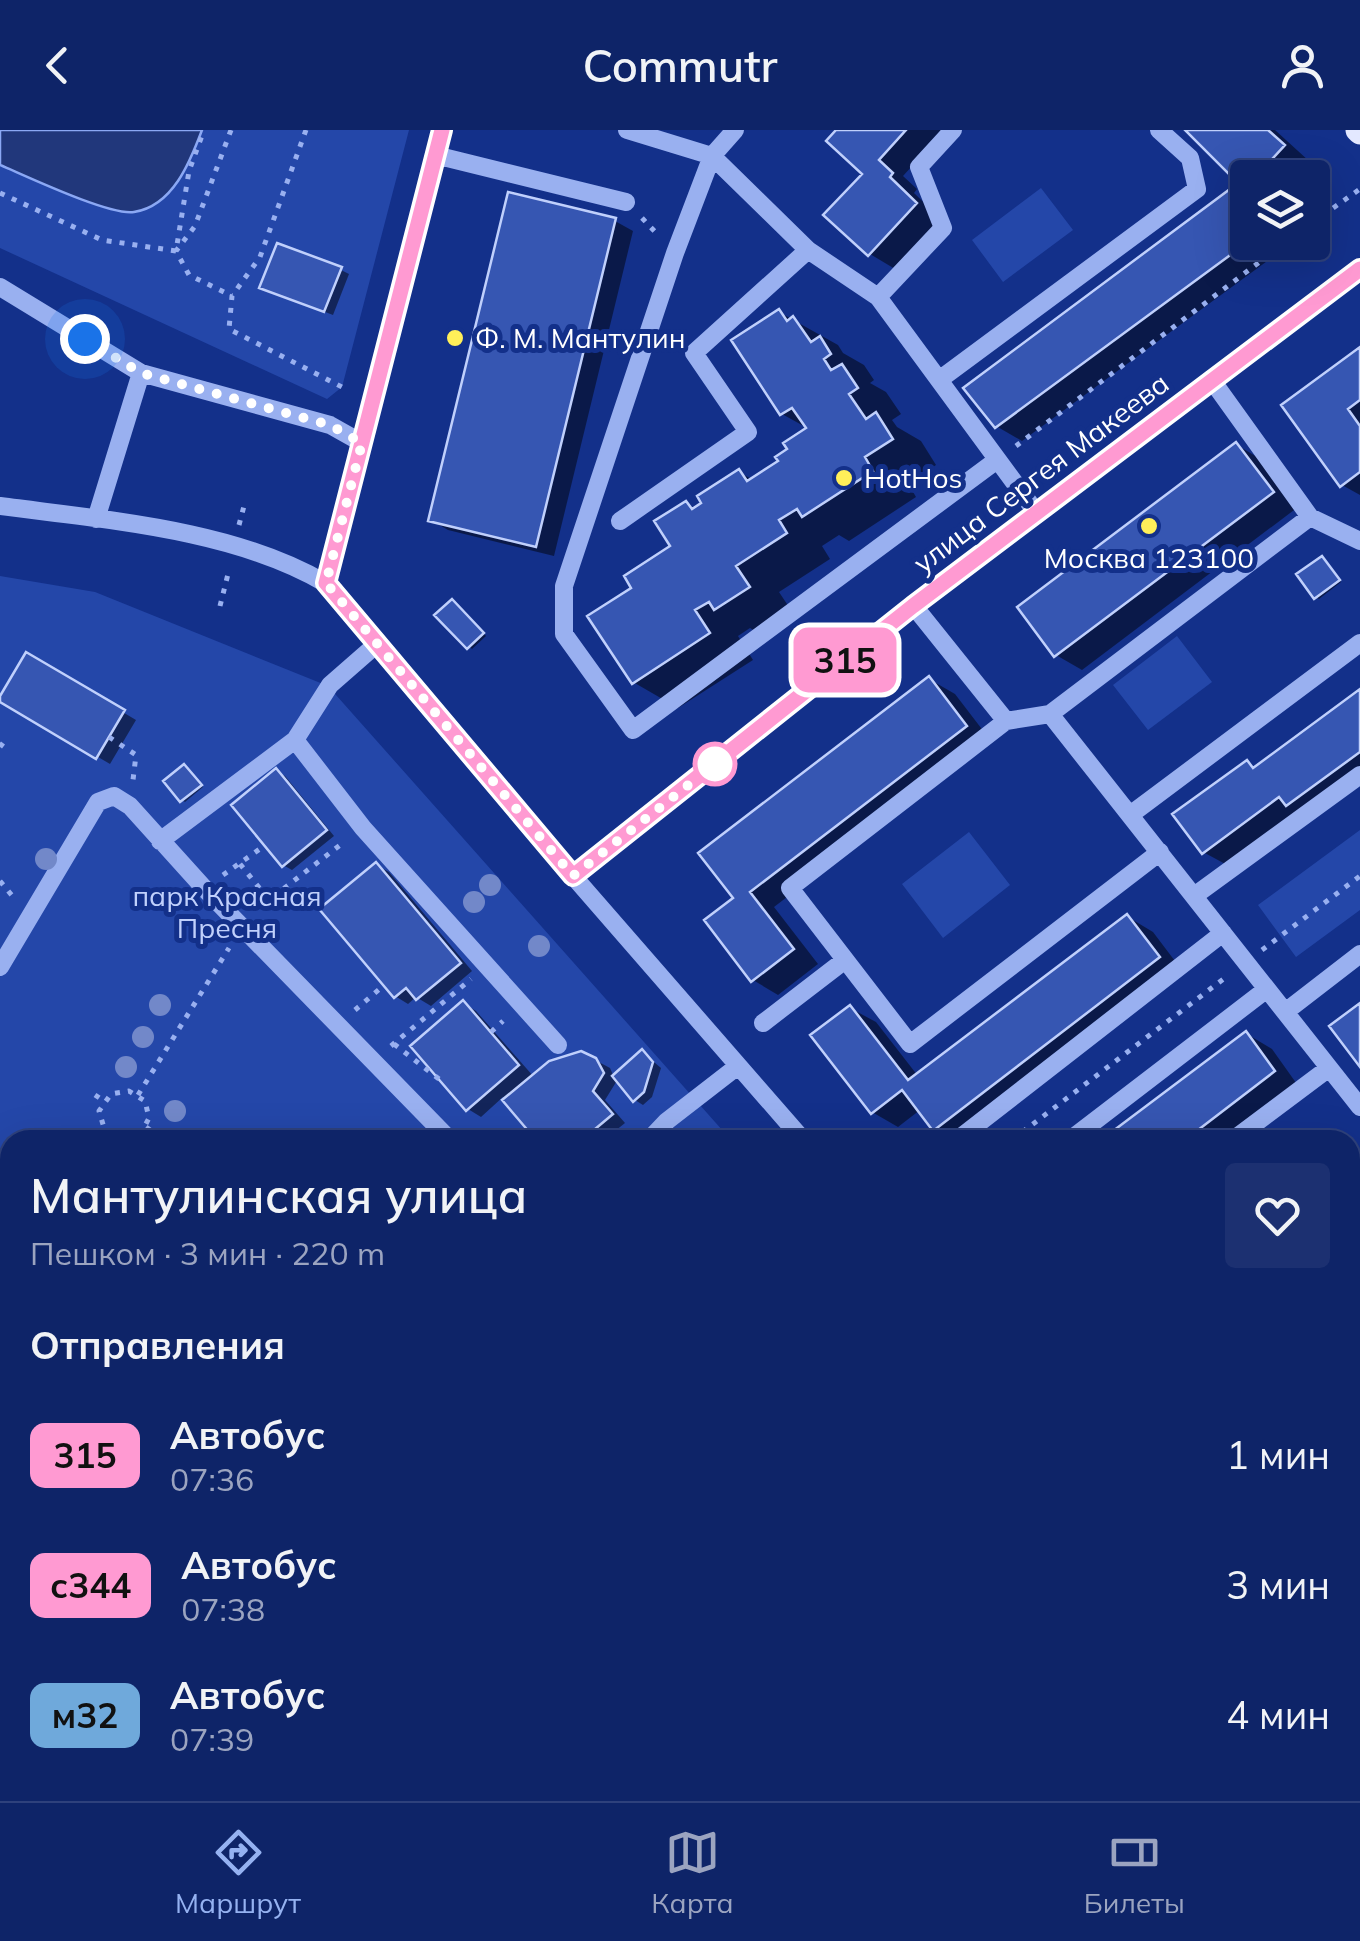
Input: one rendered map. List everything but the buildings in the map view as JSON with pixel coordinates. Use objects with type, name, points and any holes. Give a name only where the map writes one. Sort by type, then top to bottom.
[{"type":"street","points":[[326,583],[442,130]]},
{"type":"street","points":[[735,130],[712,156],[675,253],[564,586],[564,634],[633,730],[997,460]]},
{"type":"street","points":[[878,297],[942,228],[918,167],[954,130]]},
{"type":"street","points":[[939,380],[1197,189],[1190,158],[1159,130]]},
{"type":"street","points":[[634,131],[712,156],[808,250],[878,297],[1036,512]]},
{"type":"street","points":[[436,155],[626,202]]},
{"type":"street","points":[[620,521],[748,432],[694,353],[808,250]]},
{"type":"street","name":"улица Сергея Макеева","points":[[573,876],[913,606],[1360,269]]},
{"type":"street","points":[[0,288],[141,373],[330,425],[362,443]]},
{"type":"street","points":[[96,519],[141,373]]},
{"type":"street","points":[[1210,379],[1310,517],[1360,541]]},
{"type":"street","points":[[0,506],[235,544],[292,563],[326,583],[794,1130]]},
{"type":"street","points":[[1160,852],[910,1044],[790,888],[1006,722],[1050,714],[1310,517]]},
{"type":"street","points":[[913,606],[1006,722]]},
{"type":"street","points":[[160,841],[294,740],[330,685],[378,643]]},
{"type":"street","points":[[1130,815],[1360,643]]},
{"type":"street","points":[[1050,714],[1360,1107]]},
{"type":"street","points":[[294,740],[363,828],[558,1045]]},
{"type":"street","points":[[1194,896],[1360,775]]},
{"type":"street","points":[[0,967],[98,802],[114,796],[130,806],[204,888],[440,1130]]},
{"type":"street","points":[[970,1130],[1223,933]]},
{"type":"street","points":[[1284,1012],[1360,954]]},
{"type":"street","points":[[763,1023],[845,960]]},
{"type":"street","points":[[1083,1130],[1267,989]]},
{"type":"street","points":[[658,1130],[738,1066]]},
{"type":"street","points":[[1247,1130],[1328,1068]]},
{"type":"path","points":[[204,130],[189,171],[176,251],[189,275],[232,296]]},
{"type":"path","points":[[176,251],[194,226],[230,130]]},
{"type":"path","points":[[306,130],[260,257],[232,296],[229,329],[342,387]]},
{"type":"path","points":[[1330,211],[1360,190]]},
{"type":"path","points":[[0,193],[102,240],[176,251]]},
{"type":"path","points":[[626,202],[675,253]]},
{"type":"path","points":[[997,460],[1262,260]]},
{"type":"path","points":[[109,737],[128,750]]},
{"type":"path","points":[[240,864],[269,900],[363,828]]},
{"type":"path","points":[[204,888],[264,846]]},
{"type":"path","points":[[1025,1130],[1360,876]]},
{"type":"path","points":[[138,1094],[242,927]]},
{"type":"path","points":[[374,1061],[485,966]]},
{"type":"path","points":[[360,1006],[383,986]]},
{"type":"path","points":[[491,1032],[504,1020]]},
{"type":"path","points":[[394,1044],[439,1080]]},
{"type":"path","points":[[1068,1054],[1109,1110]]},
{"type":"path","points":[[106,1130],[100,1121],[104,1101],[120,1090],[138,1094],[148,1110],[143,1130]]},
{"type":"path","points":[[94,1095],[104,1101]]},
{"type":"path","points":[[146,1127],[150,1130]]},
{"type":"green space","points":[[0,130],[409,130],[342,387],[327,399],[0,248]]},
{"type":"green space","points":[[1041,188],[1073,230],[1003,282],[972,240]]},
{"type":"green space","name":"парк Красная Пресня","points":[[0,576],[95,592],[328,686],[722,1130],[0,1130]]},
{"type":"green space","points":[[1177,636],[1212,682],[1148,730],[1113,685]]},
{"type":"green space","points":[[1360,830],[1360,910],[1296,957],[1258,905]]},
{"type":"green space","points":[[969,832],[1010,885],[943,938],[902,884]]},
{"type":"shaded area","points":[[0,130],[202,130],[169,192],[148,208],[122,212],[0,165]]},
{"type":"bus line","name":"315","points":[[442,130],[326,583],[573,876],[913,606],[1360,269]]},
{"type":"place","name":"Ф. М. Мантулин","points":[[455,338]]},
{"type":"place","name":"HotHos","points":[[844,478]]},
{"type":"place","name":"Москва 123100","points":[[1149,526]]},
{"type":"route","points":[[85,339],[141,373],[330,425],[362,443],[326,583],[573,876],[715,764]]}]
